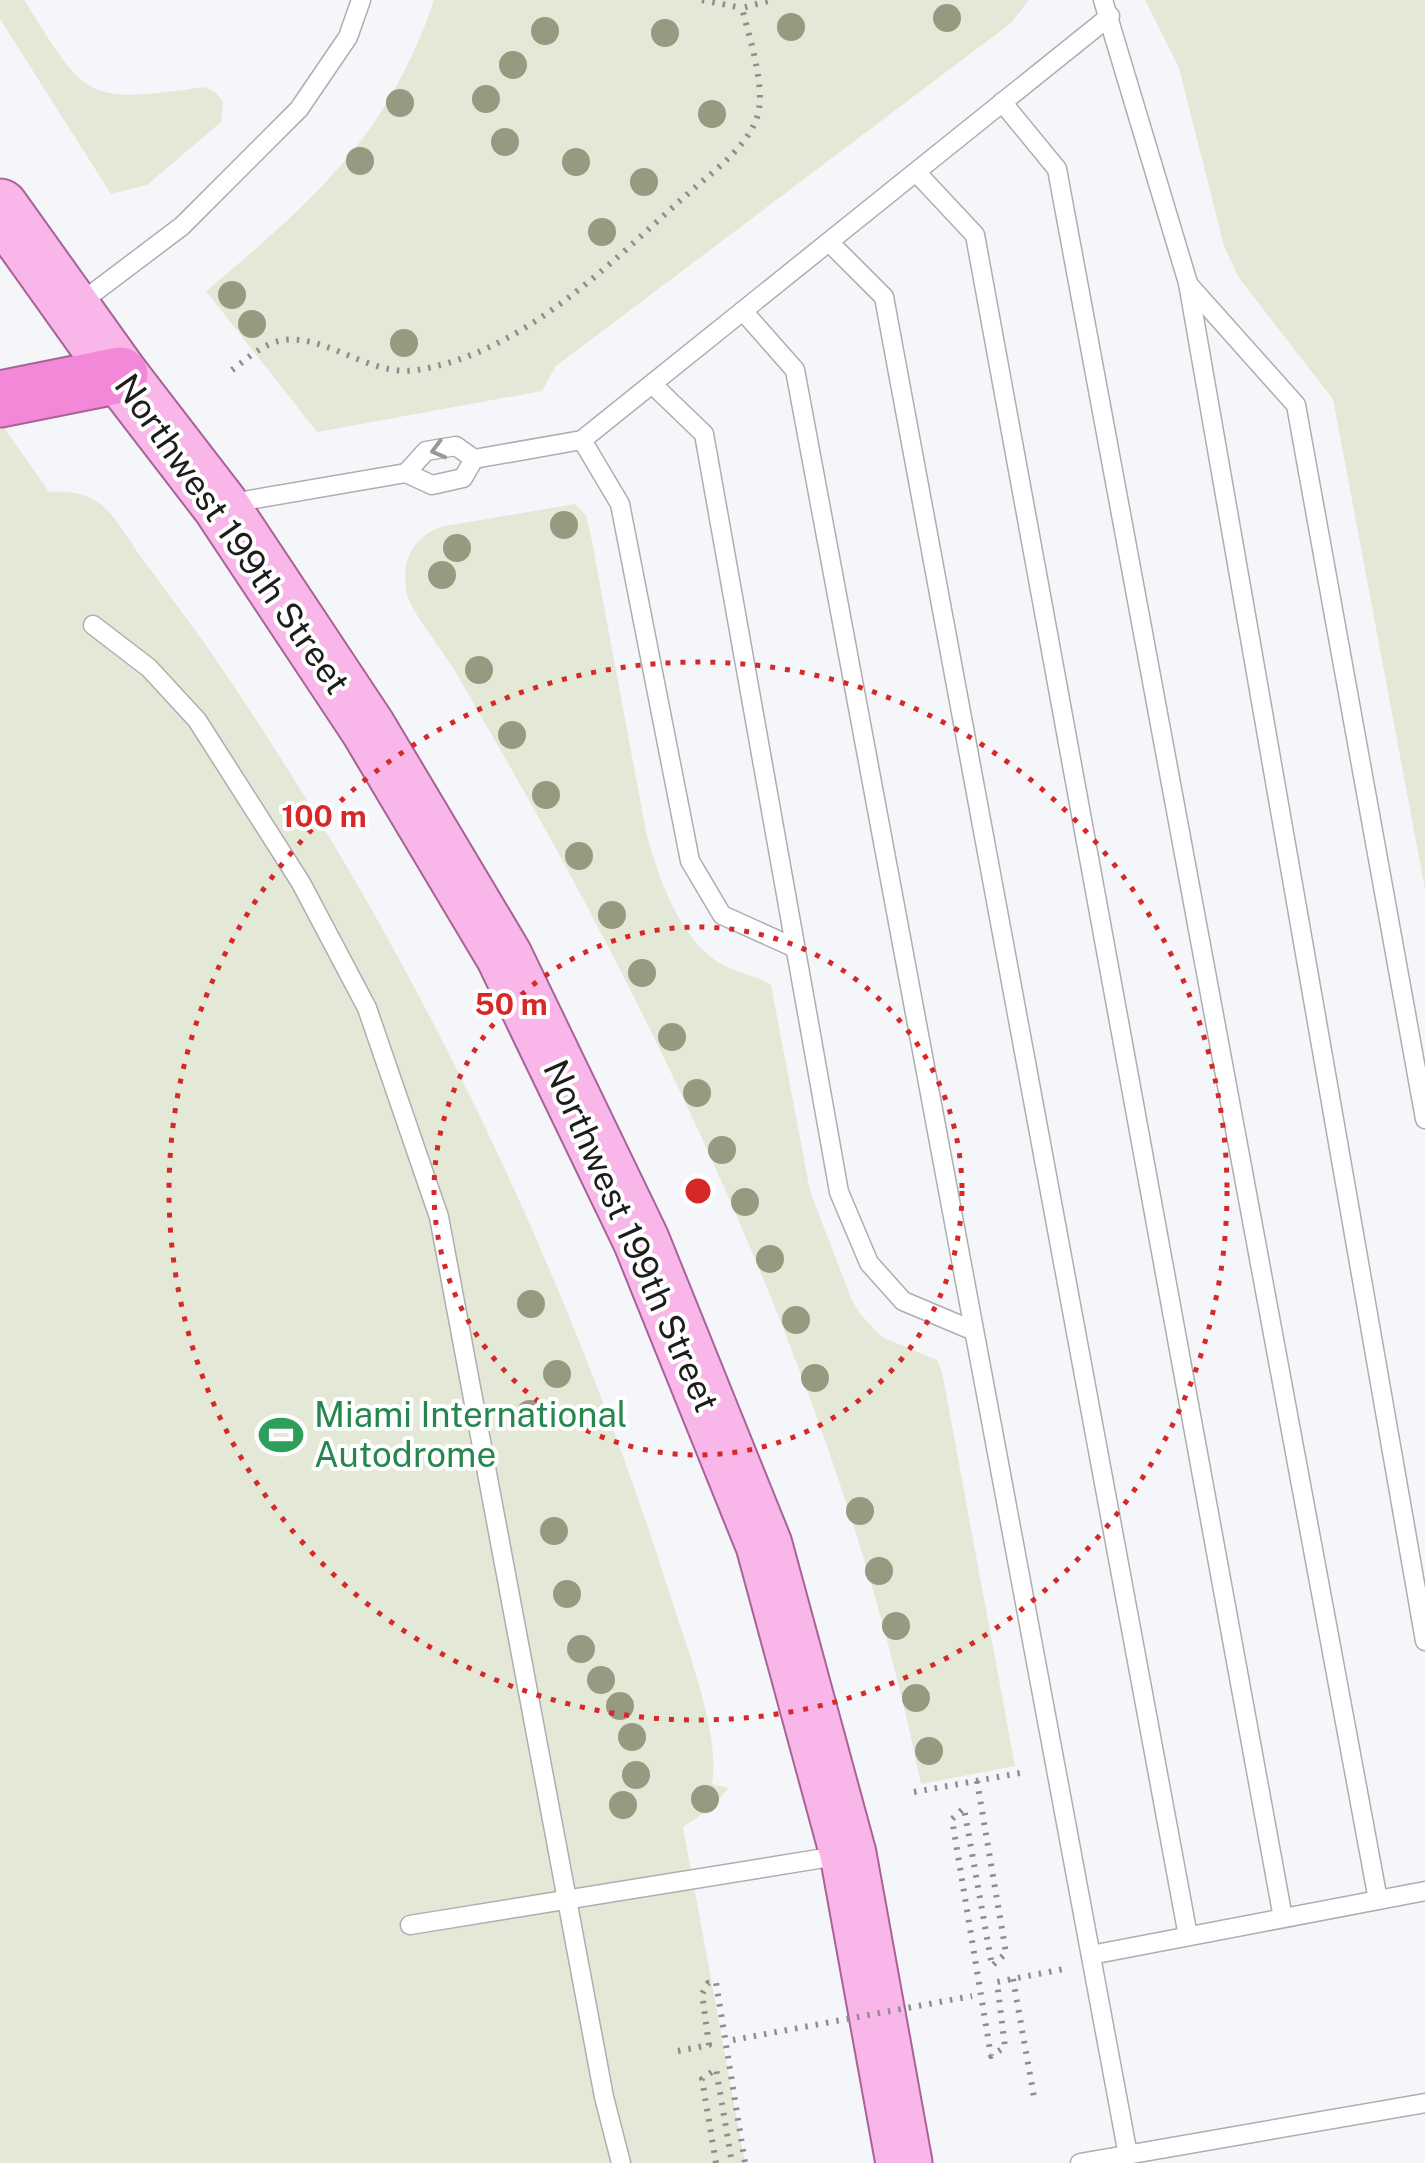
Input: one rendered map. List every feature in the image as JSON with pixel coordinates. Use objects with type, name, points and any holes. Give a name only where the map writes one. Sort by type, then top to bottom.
[{"type":"highway","points":[[0,400],[120,375]]},
{"type":"main road","name":"Northwest 199th Street","points":[[0,207],[72,310],[220,505],[368,728],[504,956],[640,1240],[764,1544],[848,1854],[904,2163]]},
{"type":"lane","points":[[72,310],[182,226],[299,109],[348,37],[361,0]]},
{"type":"lane","points":[[220,505],[406,473],[432,485],[463,478],[474,460],[582,440],[1002,102],[1107,8],[1188,283],[1425,1642]]},
{"type":"lane","points":[[1002,102],[1057,170],[1378,1900]]},
{"type":"lane","points":[[916,172],[976,236],[1283,1918]]},
{"type":"lane","points":[[829,242],[884,297],[1188,1936]]},
{"type":"lane","points":[[1188,283],[1296,405],[1425,1118]]},
{"type":"lane","points":[[743,311],[795,370],[1128,2155]]},
{"type":"lane","points":[[652,384],[704,434],[839,1192],[869,1263],[903,1301],[974,1331]]},
{"type":"lane","points":[[582,440],[620,504],[690,860],[722,915],[795,948]]},
{"type":"lane","points":[[406,473],[426,451],[456,446],[474,460]]},
{"type":"lane","points":[[93,625],[148,668],[196,720],[301,883],[367,1008],[439,1217],[604,2098],[620,2163]]},
{"type":"lane","points":[[410,1925],[848,1854]]},
{"type":"lane","points":[[1091,1955],[1425,1891]]},
{"type":"lane","points":[[1080,2163],[1425,2103]]},
{"type":"path","points":[[702,0],[742,8],[772,0]]},
{"type":"path","points":[[232,370],[266,346],[291,339],[315,343],[371,365],[418,370],[478,350],[534,322],[610,264],[727,158],[756,123],[759,87],[742,8]]},
{"type":"path","points":[[914,1792],[1026,1772]]},
{"type":"path","points":[[977,1781],[1006,1953],[992,1966],[964,1808],[952,1819],[991,2056],[1005,2047],[997,1982],[1064,1969]]},
{"type":"path","points":[[1013,1979],[1034,2097]]},
{"type":"path","points":[[678,2051],[709,2045],[702,1994],[708,1984],[716,1982],[730,2040],[745,2163]]},
{"type":"path","points":[[730,2040],[981,1994]]},
{"type":"path","points":[[716,2163],[702,2079],[716,2069],[732,2163]]},
{"type":"green space","points":[[0,0],[24,0],[62,58],[93,87],[135,95],[204,87],[223,102],[221,122],[147,185],[111,194],[0,19]]},
{"type":"green space","points":[[434,0],[1029,0],[1011,23],[556,366],[542,391],[317,432],[206,291],[313,196],[370,129],[394,91]]},
{"type":"green space","points":[[1145,0],[1425,0],[1425,889],[1333,399],[1239,278],[1224,246],[1179,68]]},
{"type":"green space","name":"Miami International Autodrome","points":[[0,422],[49,492],[87,496],[111,514],[225,673],[362,892],[482,1120],[536,1238],[631,1478],[686,1643],[712,1741],[712,1784],[729,1788],[710,1809],[683,1827],[745,2163],[0,2163]]},
{"type":"green space","points":[[575,504],[586,515],[646,832],[672,906],[706,953],[727,967],[771,985],[810,1191],[851,1298],[882,1337],[937,1360],[942,1372],[1015,1766],[921,1784],[865,1562],[790,1346],[747,1239],[651,1031],[582,896],[407,594],[405,572],[410,554],[430,532],[440,527]]},
{"type":"place","name":"Miami International Autodrome","points":[[281,1435]]}]
